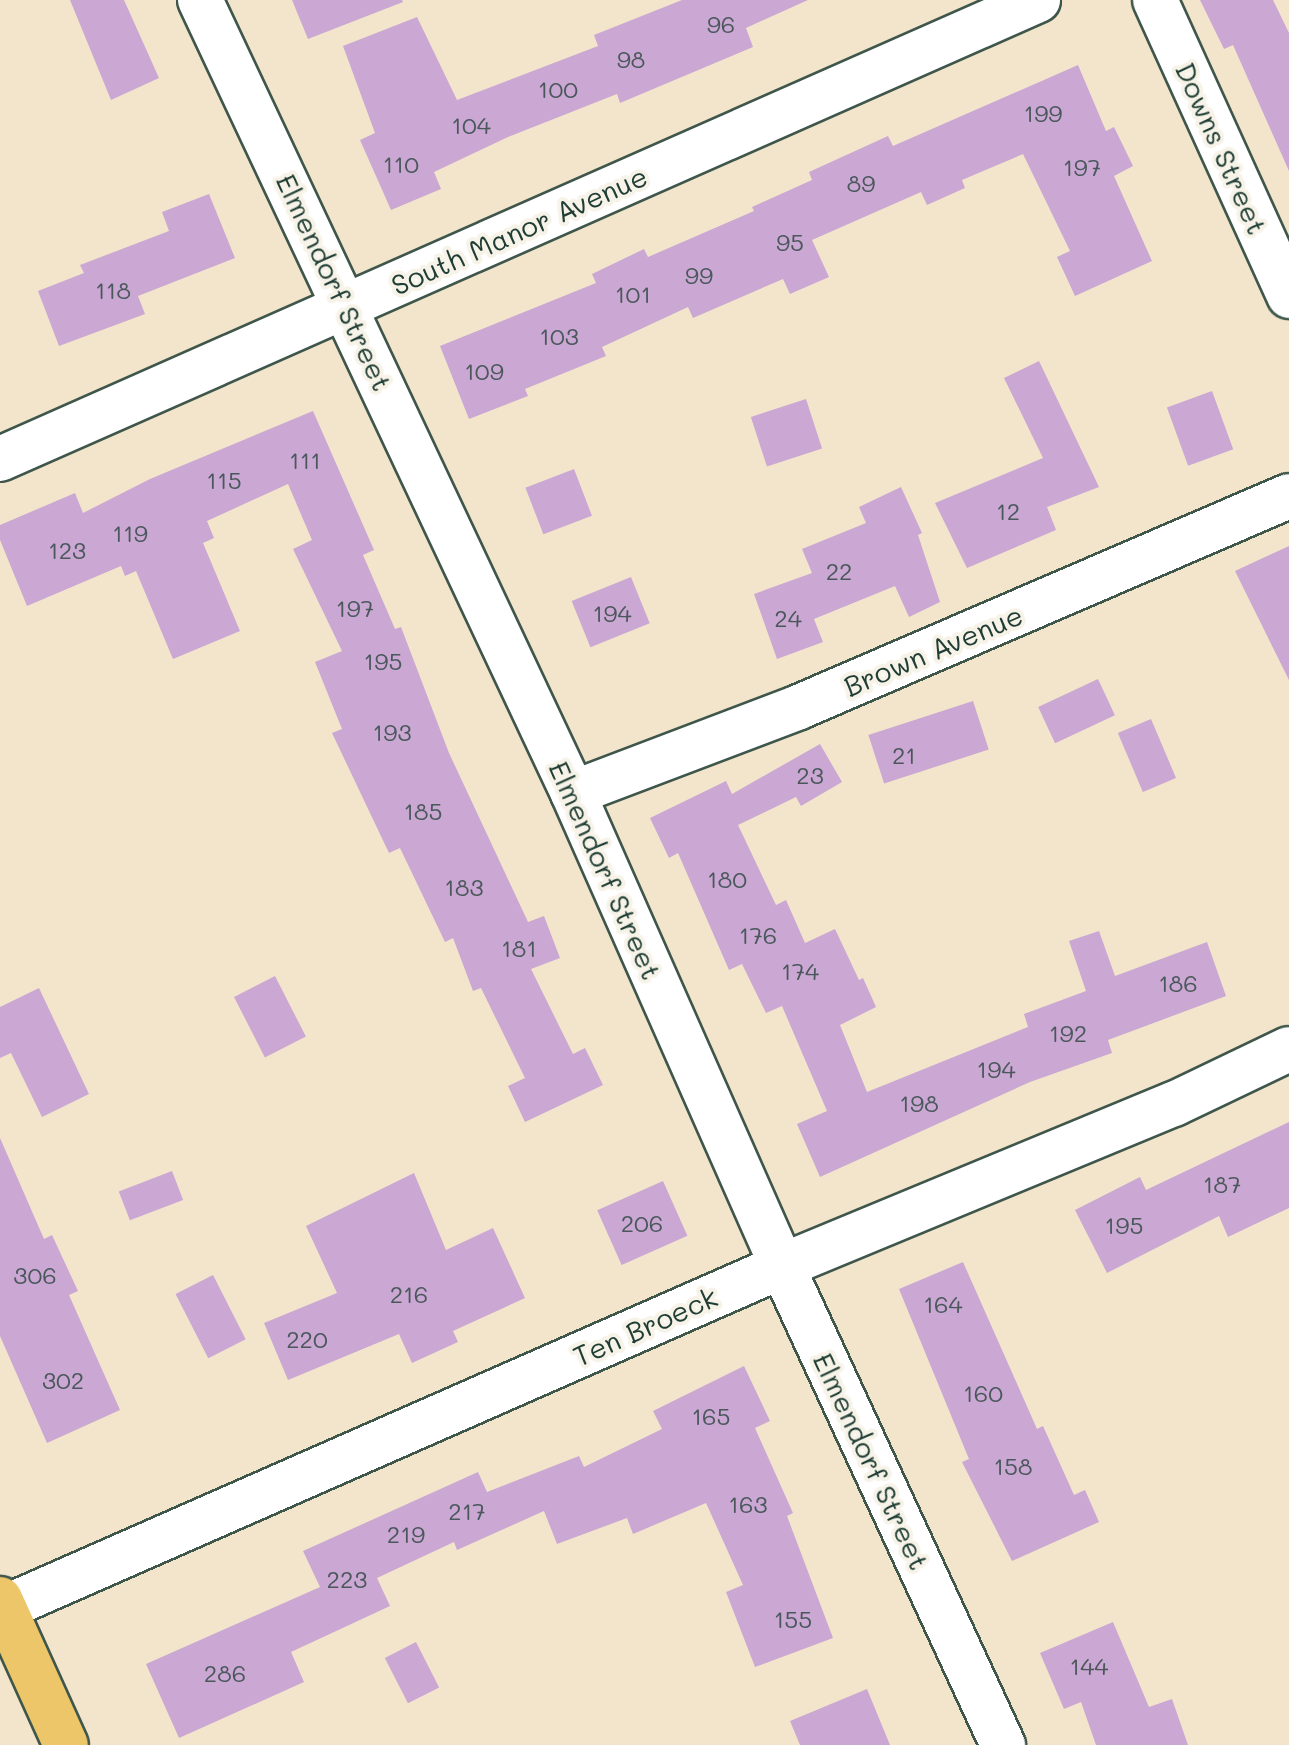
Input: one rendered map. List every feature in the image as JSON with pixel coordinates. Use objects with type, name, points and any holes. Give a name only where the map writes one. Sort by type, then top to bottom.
[{"type":"main road","points":[[2,1604],[66,1745]]},
{"type":"street","name":"Elmendorf Street","points":[[200,0],[348,307],[573,793],[782,1266],[1003,1745]]},
{"type":"street","name":"South Manor Avenue","points":[[0,459],[1038,0]]},
{"type":"street","name":"Downs Street","points":[[1155,0],[1289,296]]},
{"type":"street","name":"Brown Avenue","points":[[573,793],[799,707],[1289,496]]},
{"type":"street","name":"Ten Broeck","points":[[2,1604],[782,1266],[1174,1104],[1289,1049]]},
{"type":"building","points":[[70,0],[124,0],[159,78],[111,100]]},
{"type":"building","points":[[292,0],[402,0],[403,2],[308,39]]},
{"type":"building","points":[[682,0],[808,0],[746,28],[753,47],[620,103],[617,94],[508,137],[434,172],[441,189],[391,210],[360,140],[375,133],[343,46],[417,17],[457,100],[598,46],[594,35]]},
{"type":"building","points":[[1200,0],[1273,0],[1289,33],[1289,171],[1233,45],[1224,49]]},
{"type":"building","points":[[1078,65],[1106,131],[1114,127],[1133,166],[1114,176],[1152,261],[1075,296],[1057,257],[1070,251],[1023,154],[962,180],[965,188],[927,205],[921,192],[812,240],[829,277],[790,294],[783,279],[693,318],[688,307],[602,347],[606,356],[525,389],[528,396],[469,419],[440,346],[596,283],[592,274],[644,249],[648,257],[754,211],[752,207],[812,180],[809,172],[888,136],[893,146]]},
{"type":"building","points":[[209,194],[235,258],[138,296],[145,314],[59,346],[38,291],[84,273],[80,265],[169,231],[162,212]]},
{"type":"building","points":[[1039,361],[1099,487],[1047,507],[1056,530],[967,568],[935,503],[1043,458],[1004,378]]},
{"type":"building","points":[[1212,391],[1233,449],[1188,466],[1167,407]]},
{"type":"building","points":[[806,399],[822,448],[767,466],[751,417]]},
{"type":"building","points":[[313,411],[374,550],[363,555],[395,629],[401,627],[449,753],[528,922],[544,916],[560,958],[531,969],[573,1054],[585,1048],[603,1085],[525,1122],[508,1086],[525,1078],[481,988],[473,991],[453,938],[445,942],[400,848],[389,853],[332,733],[342,729],[315,662],[342,651],[293,549],[312,540],[288,484],[207,521],[214,538],[203,543],[240,631],[173,659],[136,571],[125,576],[121,566],[27,606],[0,540],[0,525],[75,493],[83,513],[150,479]]},
{"type":"building","points":[[574,469],[592,516],[543,534],[525,488]]},
{"type":"building","points":[[901,487],[922,533],[918,535],[940,602],[909,617],[895,586],[814,619],[823,642],[777,659],[754,594],[812,573],[802,549],[866,523],[859,507]]},
{"type":"building","points":[[1289,546],[1289,680],[1235,571]]},
{"type":"building","points":[[631,577],[650,623],[590,647],[572,601]]},
{"type":"building","points":[[1098,679],[1115,715],[1055,743],[1038,707]]},
{"type":"building","points":[[973,701],[989,750],[884,783],[868,735]]},
{"type":"building","points":[[1151,719],[1176,778],[1143,792],[1118,733]]},
{"type":"building","points":[[820,744],[842,782],[801,806],[796,797],[738,825],[776,905],[786,900],[805,943],[835,929],[859,980],[863,978],[876,1007],[840,1025],[867,1092],[1028,1027],[1024,1014],[1086,991],[1069,941],[1099,931],[1115,976],[1207,942],[1226,996],[1108,1040],[1112,1053],[1030,1082],[820,1177],[797,1124],[827,1111],[782,1006],[766,1013],[742,964],[729,970],[678,853],[669,858],[650,818],[726,781],[732,794]]},
{"type":"building","points":[[275,976],[306,1037],[265,1057],[234,997]]},
{"type":"building","points":[[39,988],[89,1094],[42,1117],[11,1053],[0,1058],[0,1007]]},
{"type":"building","points":[[1289,1122],[1289,1208],[1228,1237],[1219,1216],[1107,1273],[1075,1210],[1140,1177],[1146,1190]]},
{"type":"building","points":[[0,1138],[44,1239],[52,1235],[78,1291],[69,1295],[120,1410],[47,1443],[0,1336]]},
{"type":"building","points":[[172,1171],[183,1200],[130,1220],[119,1191]]},
{"type":"building","points":[[414,1173],[446,1250],[493,1228],[525,1298],[453,1331],[458,1342],[412,1363],[399,1334],[288,1380],[264,1323],[337,1293],[306,1226]]},
{"type":"building","points":[[663,1181],[687,1236],[622,1265],[597,1210]]},
{"type":"building","points":[[963,1262],[1037,1429],[1043,1426],[1074,1495],[1085,1490],[1099,1522],[1012,1561],[962,1462],[969,1459],[899,1289]]},
{"type":"building","points":[[213,1275],[246,1339],[208,1358],[176,1294]]},
{"type":"building","points":[[744,1366],[770,1421],[755,1428],[793,1513],[787,1516],[833,1638],[755,1667],[726,1592],[743,1585],[706,1503],[633,1534],[627,1518],[557,1544],[544,1511],[457,1550],[454,1542],[377,1578],[390,1606],[291,1652],[304,1682],[179,1738],[146,1664],[320,1587],[303,1551],[478,1472],[487,1492],[579,1456],[584,1467],[662,1429],[653,1411]]},
{"type":"building","points":[[1113,1622],[1149,1707],[1172,1699],[1188,1745],[1096,1745],[1081,1702],[1064,1709],[1040,1653]]},
{"type":"building","points":[[416,1642],[439,1687],[408,1703],[385,1658]]},
{"type":"building","points":[[867,1689],[890,1745],[800,1745],[790,1721]]}]
